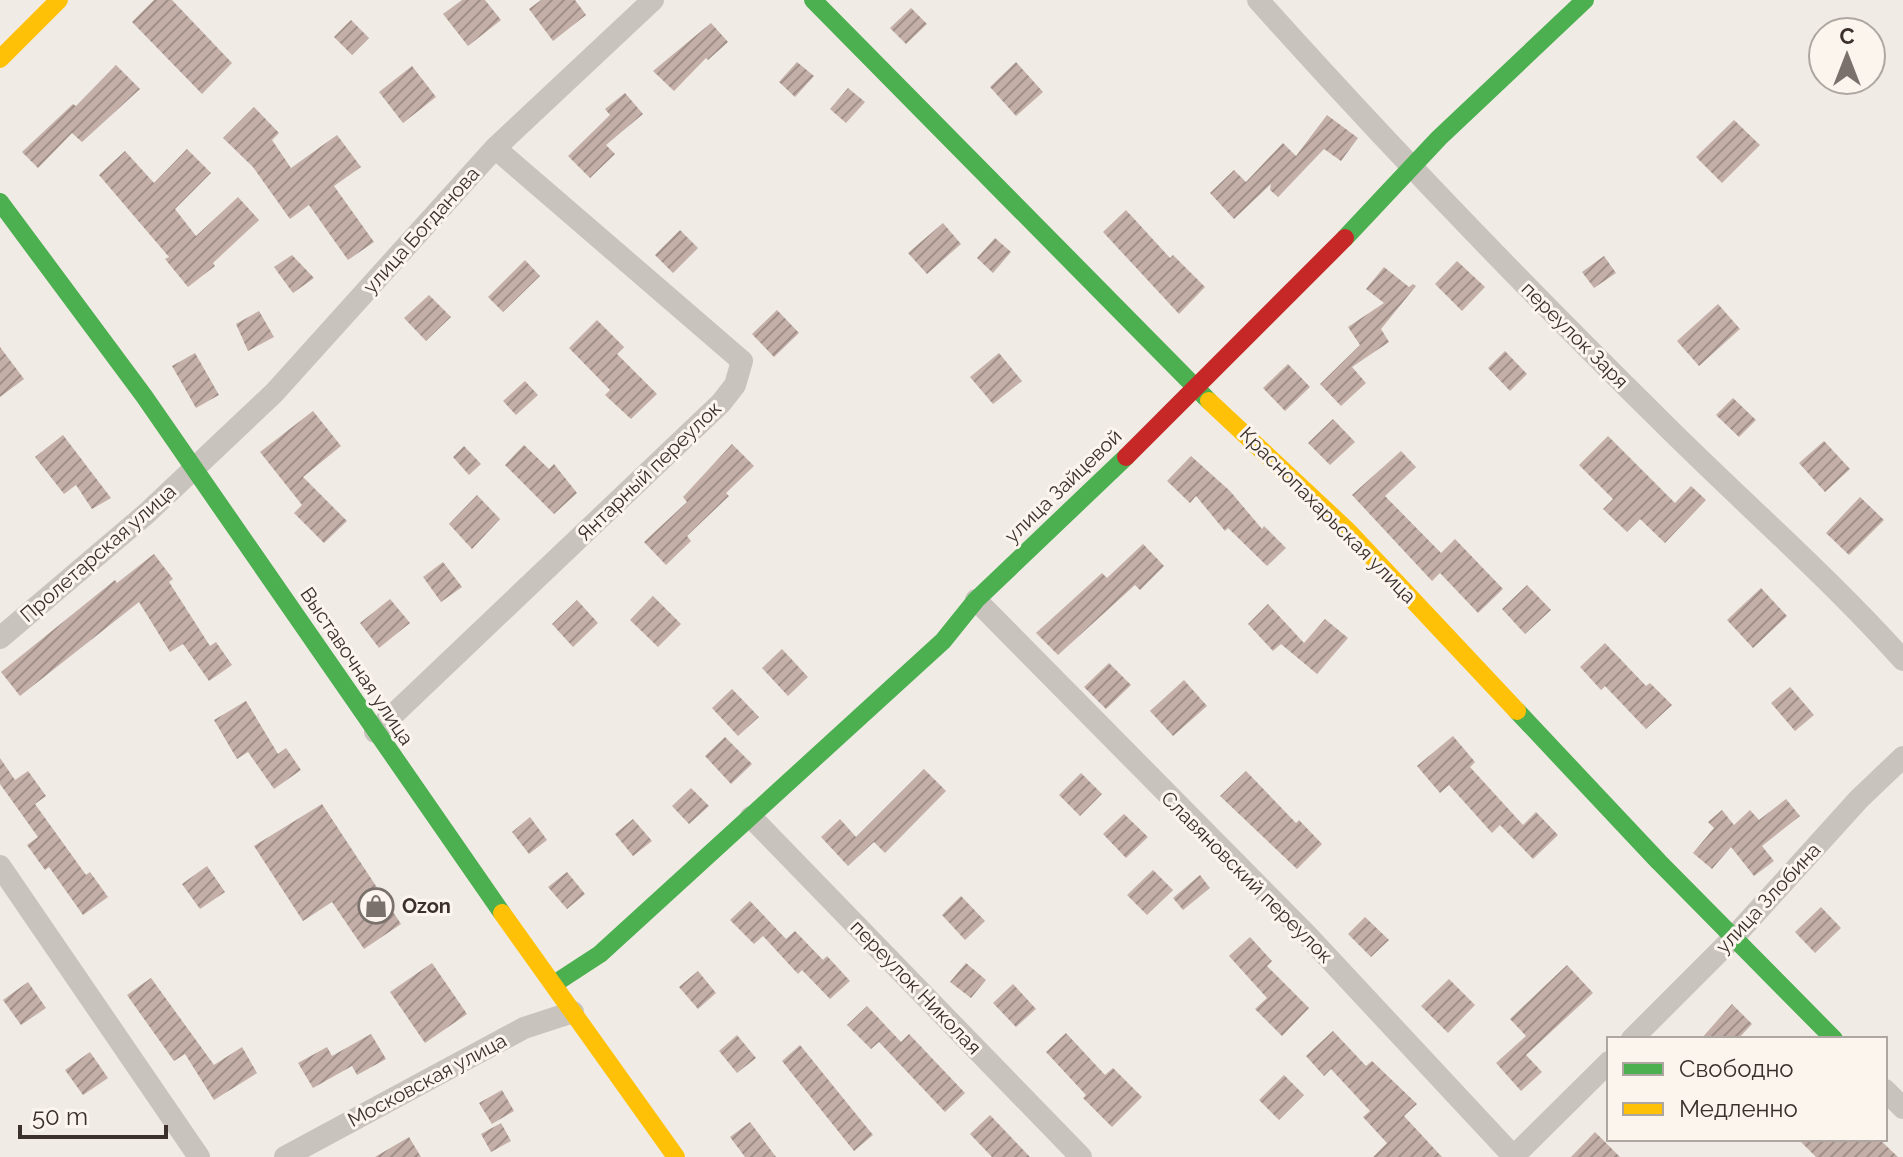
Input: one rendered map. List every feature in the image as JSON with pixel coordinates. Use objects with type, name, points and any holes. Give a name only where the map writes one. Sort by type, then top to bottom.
[{"type":"street","points":[[0,59],[59,0]]},
{"type":"street","name":"улица Богданова","points":[[195,466],[274,393],[495,148],[653,0]]},
{"type":"street","name":"Краснопахарьская улица","points":[[813,0],[1196,390],[1249,435],[1460,645],[1733,938],[1832,1037]]},
{"type":"street","name":"переулок Заря","points":[[1258,0],[1410,169],[1662,422],[1865,617],[1903,660]]},
{"type":"street","name":"улица Зайцевой","points":[[554,984],[600,954],[943,641],[976,600],[1196,390],[1410,169],[1585,0]]},
{"type":"street","name":"Янтарный переулок","points":[[375,732],[721,403],[735,385],[742,361],[495,148]]},
{"type":"street","name":"Выставочная улица","points":[[0,202],[68,289],[195,466],[375,732],[676,1157]]},
{"type":"street","name":"Пролетарская улица","points":[[0,638],[147,513],[195,466]]},
{"type":"street","name":"Славяновский переулок","points":[[976,600],[1307,935],[1514,1157]]},
{"type":"street","name":"улица Злобина","points":[[1634,1037],[1733,938],[1859,799],[1903,757]]},
{"type":"street","name":"переулок Николая","points":[[751,817],[1081,1157]]},
{"type":"street","points":[[0,866],[199,1157]]},
{"type":"street","name":"Московская улица","points":[[285,1157],[524,1028],[573,1012]]},
{"type":"street","points":[[1514,1157],[1607,1064]]},
{"type":"street","points":[[1887,1092],[1903,1108]]},
{"type":"building","points":[[154,0],[172,0],[232,63],[202,94],[132,22]]},
{"type":"building","points":[[462,0],[485,0],[501,20],[468,46],[443,14]]},
{"type":"building","points":[[541,0],[575,0],[586,15],[553,41],[529,9]]},
{"type":"building","points":[[911,8],[927,24],[906,44],[890,28]]},
{"type":"building","points":[[351,20],[369,38],[352,55],[334,37]]},
{"type":"building","points":[[711,23],[728,42],[708,60],[706,58],[674,91],[653,71]]},
{"type":"building","points":[[797,62],[814,76],[795,97],[779,82]]},
{"type":"building","points":[[1016,62],[1043,92],[1016,116],[990,87]]},
{"type":"building","points":[[116,65],[140,89],[82,142],[72,133],[38,168],[22,152],[73,104],[76,106]]},
{"type":"building","points":[[412,66],[436,97],[403,123],[379,92]]},
{"type":"building","points":[[848,88],[865,102],[846,123],[830,109]]},
{"type":"building","points":[[625,93],[643,114],[606,145],[615,154],[590,178],[568,156],[610,115],[605,109]]},
{"type":"building","points":[[254,107],[279,133],[272,140],[291,168],[337,135],[361,167],[334,186],[374,242],[348,260],[309,205],[290,219],[253,167],[223,138]]},
{"type":"building","points":[[1327,115],[1358,138],[1341,161],[1324,149],[1278,197],[1270,190],[1271,184],[1234,219],[1210,193],[1234,170],[1246,182],[1283,143],[1296,156]]},
{"type":"building","points":[[1734,120],[1760,145],[1722,183],[1696,157]]},
{"type":"building","points":[[187,149],[211,173],[175,209],[196,236],[238,197],[259,220],[213,263],[215,266],[188,287],[165,259],[169,257],[99,175],[125,151],[154,183]]},
{"type":"building","points":[[1126,210],[1170,258],[1173,255],[1205,287],[1179,314],[1103,232]]},
{"type":"building","points":[[943,223],[961,244],[927,274],[908,253]]},
{"type":"building","points":[[680,230],[698,248],[673,273],[655,255]]},
{"type":"building","points":[[995,238],[1011,252],[993,273],[977,258]]},
{"type":"building","points":[[292,255],[314,278],[293,293],[274,267]]},
{"type":"building","points":[[1604,256],[1616,273],[1594,288],[1582,272]]},
{"type":"building","points":[[525,260],[540,276],[503,312],[488,297]]},
{"type":"building","points":[[1457,261],[1485,287],[1462,311],[1435,284]]},
{"type":"building","points":[[1384,267],[1409,287],[1413,284],[1416,286],[1381,329],[1389,342],[1352,367],[1366,383],[1341,406],[1320,384],[1360,345],[1348,327],[1384,303],[1366,289]]},
{"type":"building","points":[[429,295],[451,317],[426,341],[404,318]]},
{"type":"building","points":[[1718,304],[1740,329],[1699,366],[1677,341]]},
{"type":"building","points":[[777,310],[799,333],[774,357],[752,334]]},
{"type":"building","points":[[259,311],[274,337],[248,351],[236,324]]},
{"type":"building","points":[[597,320],[624,347],[617,354],[657,394],[631,419],[605,395],[610,390],[569,348]]},
{"type":"building","points":[[0,347],[24,379],[0,397]]},
{"type":"building","points":[[1505,351],[1527,374],[1510,391],[1488,368]]},
{"type":"building","points":[[195,353],[219,395],[196,408],[172,366]]},
{"type":"building","points":[[999,353],[1022,381],[993,404],[970,377]]},
{"type":"building","points":[[1288,364],[1310,387],[1285,411],[1263,388]]},
{"type":"building","points":[[525,381],[538,395],[516,415],[503,401]]},
{"type":"building","points":[[1733,398],[1756,420],[1739,437],[1716,415]]},
{"type":"building","points":[[313,411],[341,446],[303,477],[347,521],[324,543],[294,513],[302,505],[260,452]]},
{"type":"building","points":[[1333,419],[1355,442],[1330,465],[1308,443]]},
{"type":"building","points":[[63,435],[111,498],[92,509],[76,485],[64,494],[35,457]]},
{"type":"building","points":[[1608,436],[1675,503],[1691,486],[1706,500],[1665,543],[1640,519],[1627,532],[1603,509],[1613,499],[1579,465]]},
{"type":"building","points":[[1824,441],[1850,469],[1825,492],[1799,463]]},
{"type":"building","points":[[732,444],[754,466],[726,493],[729,496],[687,536],[691,541],[666,565],[644,542],[687,502],[683,497]]},
{"type":"building","points":[[524,445],[549,469],[554,464],[577,493],[554,514],[505,465]]},
{"type":"building","points":[[464,446],[481,464],[469,475],[453,457]]},
{"type":"building","points":[[1401,451],[1416,467],[1385,496],[1441,553],[1455,539],[1503,589],[1478,613],[1440,573],[1432,581],[1352,495]]},
{"type":"building","points":[[1191,456],[1230,491],[1262,529],[1264,526],[1286,548],[1267,566],[1228,528],[1225,531],[1196,496],[1190,503],[1167,481]]},
{"type":"building","points":[[477,495],[500,519],[472,549],[449,524]]},
{"type":"building","points":[[1860,497],[1884,520],[1849,555],[1826,533]]},
{"type":"building","points":[[1143,544],[1164,566],[1140,590],[1135,585],[1058,655],[1036,633],[1102,573],[1107,578]]},
{"type":"building","points":[[154,554],[173,579],[169,582],[210,646],[216,642],[232,665],[209,681],[183,644],[170,652],[139,602],[20,696],[1,672],[115,580],[117,583]]},
{"type":"building","points":[[443,562],[462,587],[441,602],[423,577]]},
{"type":"building","points":[[1527,585],[1551,610],[1525,634],[1502,609]]},
{"type":"building","points":[[1761,588],[1787,616],[1753,648],[1727,620]]},
{"type":"building","points":[[653,596],[681,624],[658,647],[630,620]]},
{"type":"building","points":[[390,599],[410,623],[379,648],[360,623]]},
{"type":"building","points":[[577,600],[598,623],[573,647],[552,624]]},
{"type":"building","points":[[1268,604],[1304,643],[1325,619],[1348,638],[1317,674],[1281,644],[1273,651],[1248,624]]},
{"type":"building","points":[[1605,643],[1646,686],[1650,683],[1672,705],[1646,729],[1605,686],[1601,690],[1580,667]]},
{"type":"building","points":[[782,649],[808,677],[788,696],[762,668]]},
{"type":"building","points":[[1109,663],[1131,685],[1106,709],[1084,687]]},
{"type":"building","points":[[1184,680],[1207,706],[1173,736],[1150,711]]},
{"type":"building","points":[[1790,687],[1814,715],[1795,731],[1771,703]]},
{"type":"building","points":[[732,689],[759,717],[738,736],[712,708]]},
{"type":"building","points":[[246,701],[278,754],[286,748],[301,770],[274,789],[248,752],[237,759],[214,720]]},
{"type":"building","points":[[1453,736],[1475,762],[1470,767],[1523,825],[1536,812],[1558,835],[1533,859],[1500,825],[1492,833],[1449,785],[1440,793],[1417,766]]},
{"type":"building","points":[[725,737],[752,764],[731,784],[705,756]]},
{"type":"building","points":[[0,758],[15,780],[28,771],[46,796],[35,804],[86,875],[90,872],[108,897],[83,915],[49,867],[45,870],[27,845],[38,837],[0,784]]},
{"type":"building","points":[[924,769],[946,791],[885,853],[874,842],[848,866],[821,837],[840,819],[856,837]]},
{"type":"building","points":[[1246,771],[1296,823],[1299,820],[1322,844],[1297,869],[1220,796]]},
{"type":"building","points":[[1081,773],[1102,794],[1080,816],[1059,795]]},
{"type":"building","points":[[691,788],[709,806],[689,824],[672,806]]},
{"type":"building","points":[[1786,799],[1800,816],[1762,846],[1774,861],[1754,876],[1731,847],[1712,869],[1693,853],[1714,828],[1708,822],[1722,810],[1734,825],[1750,810],[1759,820]]},
{"type":"building","points":[[322,804],[401,924],[364,949],[332,902],[303,921],[254,846]]},
{"type":"building","points":[[1124,814],[1148,837],[1126,858],[1103,834]]},
{"type":"building","points":[[530,817],[547,840],[529,854],[512,832]]},
{"type":"building","points":[[633,819],[652,841],[633,856],[615,834]]},
{"type":"building","points":[[207,866],[225,892],[200,909],[182,884]]},
{"type":"building","points":[[1153,870],[1173,890],[1147,915],[1127,895]]},
{"type":"building","points":[[567,872],[585,894],[567,909],[548,887]]},
{"type":"building","points":[[1200,875],[1210,888],[1183,910],[1173,898]]},
{"type":"building","points":[[961,896],[985,921],[965,940],[942,915]]},
{"type":"building","points":[[750,901],[786,939],[795,931],[823,960],[827,956],[850,981],[830,999],[802,970],[798,974],[763,936],[754,944],[730,920]]},
{"type":"building","points":[[1821,907],[1841,928],[1815,953],[1795,932]]},
{"type":"building","points":[[1365,917],[1389,940],[1371,957],[1348,934]]},
{"type":"building","points":[[1250,937],[1272,961],[1267,966],[1309,1008],[1282,1036],[1255,1009],[1267,998],[1229,956]]},
{"type":"building","points":[[432,963],[467,1014],[425,1043],[390,992]]},
{"type":"building","points":[[966,963],[986,980],[971,998],[950,982]]},
{"type":"building","points":[[1567,965],[1593,993],[1526,1055],[1542,1072],[1521,1091],[1496,1063],[1526,1036],[1510,1019]]},
{"type":"building","points":[[698,971],[716,993],[698,1009],[679,987]]},
{"type":"building","points":[[151,978],[214,1065],[242,1047],[257,1073],[214,1100],[185,1054],[174,1061],[127,995]]},
{"type":"building","points":[[1449,979],[1475,1005],[1448,1033],[1421,1006]]},
{"type":"building","points":[[28,982],[46,1008],[21,1025],[3,1000]]},
{"type":"building","points":[[1013,984],[1036,1009],[1016,1027],[993,1003]]},
{"type":"building","points":[[1732,1004],[1752,1024],[1740,1037],[1703,1037]]},
{"type":"building","points":[[867,1006],[901,1042],[909,1034],[965,1093],[945,1112],[879,1042],[871,1049],[847,1025]]},
{"type":"building","points":[[1333,1031],[1366,1066],[1372,1061],[1417,1104],[1404,1116],[1442,1157],[1373,1157],[1387,1143],[1363,1117],[1370,1111],[1331,1069],[1324,1076],[1306,1056]]},
{"type":"building","points":[[1066,1033],[1105,1075],[1113,1068],[1142,1097],[1112,1127],[1083,1098],[1086,1095],[1046,1052]]},
{"type":"building","points":[[371,1034],[386,1059],[357,1075],[352,1066],[313,1088],[298,1063],[327,1047],[332,1056]]},
{"type":"building","points":[[737,1035],[756,1058],[737,1073],[719,1051]]},
{"type":"building","points":[[800,1045],[873,1135],[854,1151],[782,1061]]},
{"type":"building","points":[[90,1052],[108,1078],[83,1095],[65,1070]]},
{"type":"building","points":[[1284,1075],[1304,1095],[1279,1120],[1259,1100]]},
{"type":"building","points":[[502,1090],[514,1111],[492,1124],[479,1103]]},
{"type":"building","points":[[990,1115],[1030,1157],[992,1157],[970,1134]]},
{"type":"building","points":[[750,1122],[776,1157],[745,1157],[730,1137]]},
{"type":"building","points":[[501,1123],[511,1141],[491,1152],[481,1134]]},
{"type":"building","points":[[1595,1132],[1620,1157],[1571,1157]]},
{"type":"building","points":[[409,1137],[421,1157],[375,1157]]},
{"type":"building","points":[[1800,1141],[1881,1141],[1898,1157],[1816,1157]]},
{"type":"traffic: fast","points":[[813,0],[1209,401]]},
{"type":"traffic: fast","points":[[1345,238],[1439,138],[1585,0]]},
{"type":"traffic: fast","points":[[0,202],[144,396],[502,913]]},
{"type":"traffic: fast","points":[[554,984],[600,954],[943,641],[976,600],[1126,457]]},
{"type":"traffic: fast","points":[[1517,711],[1659,862],[1832,1037]]},
{"type":"traffic: slow","points":[[0,59],[59,0]]},
{"type":"traffic: slow","points":[[1209,401],[1347,530],[1517,711]]},
{"type":"traffic: slow","points":[[502,913],[676,1157]]},
{"type":"traffic: jam","points":[[1126,457],[1345,238]]},
{"type":"place","name":"Ozon","points":[[376,906]]}]
